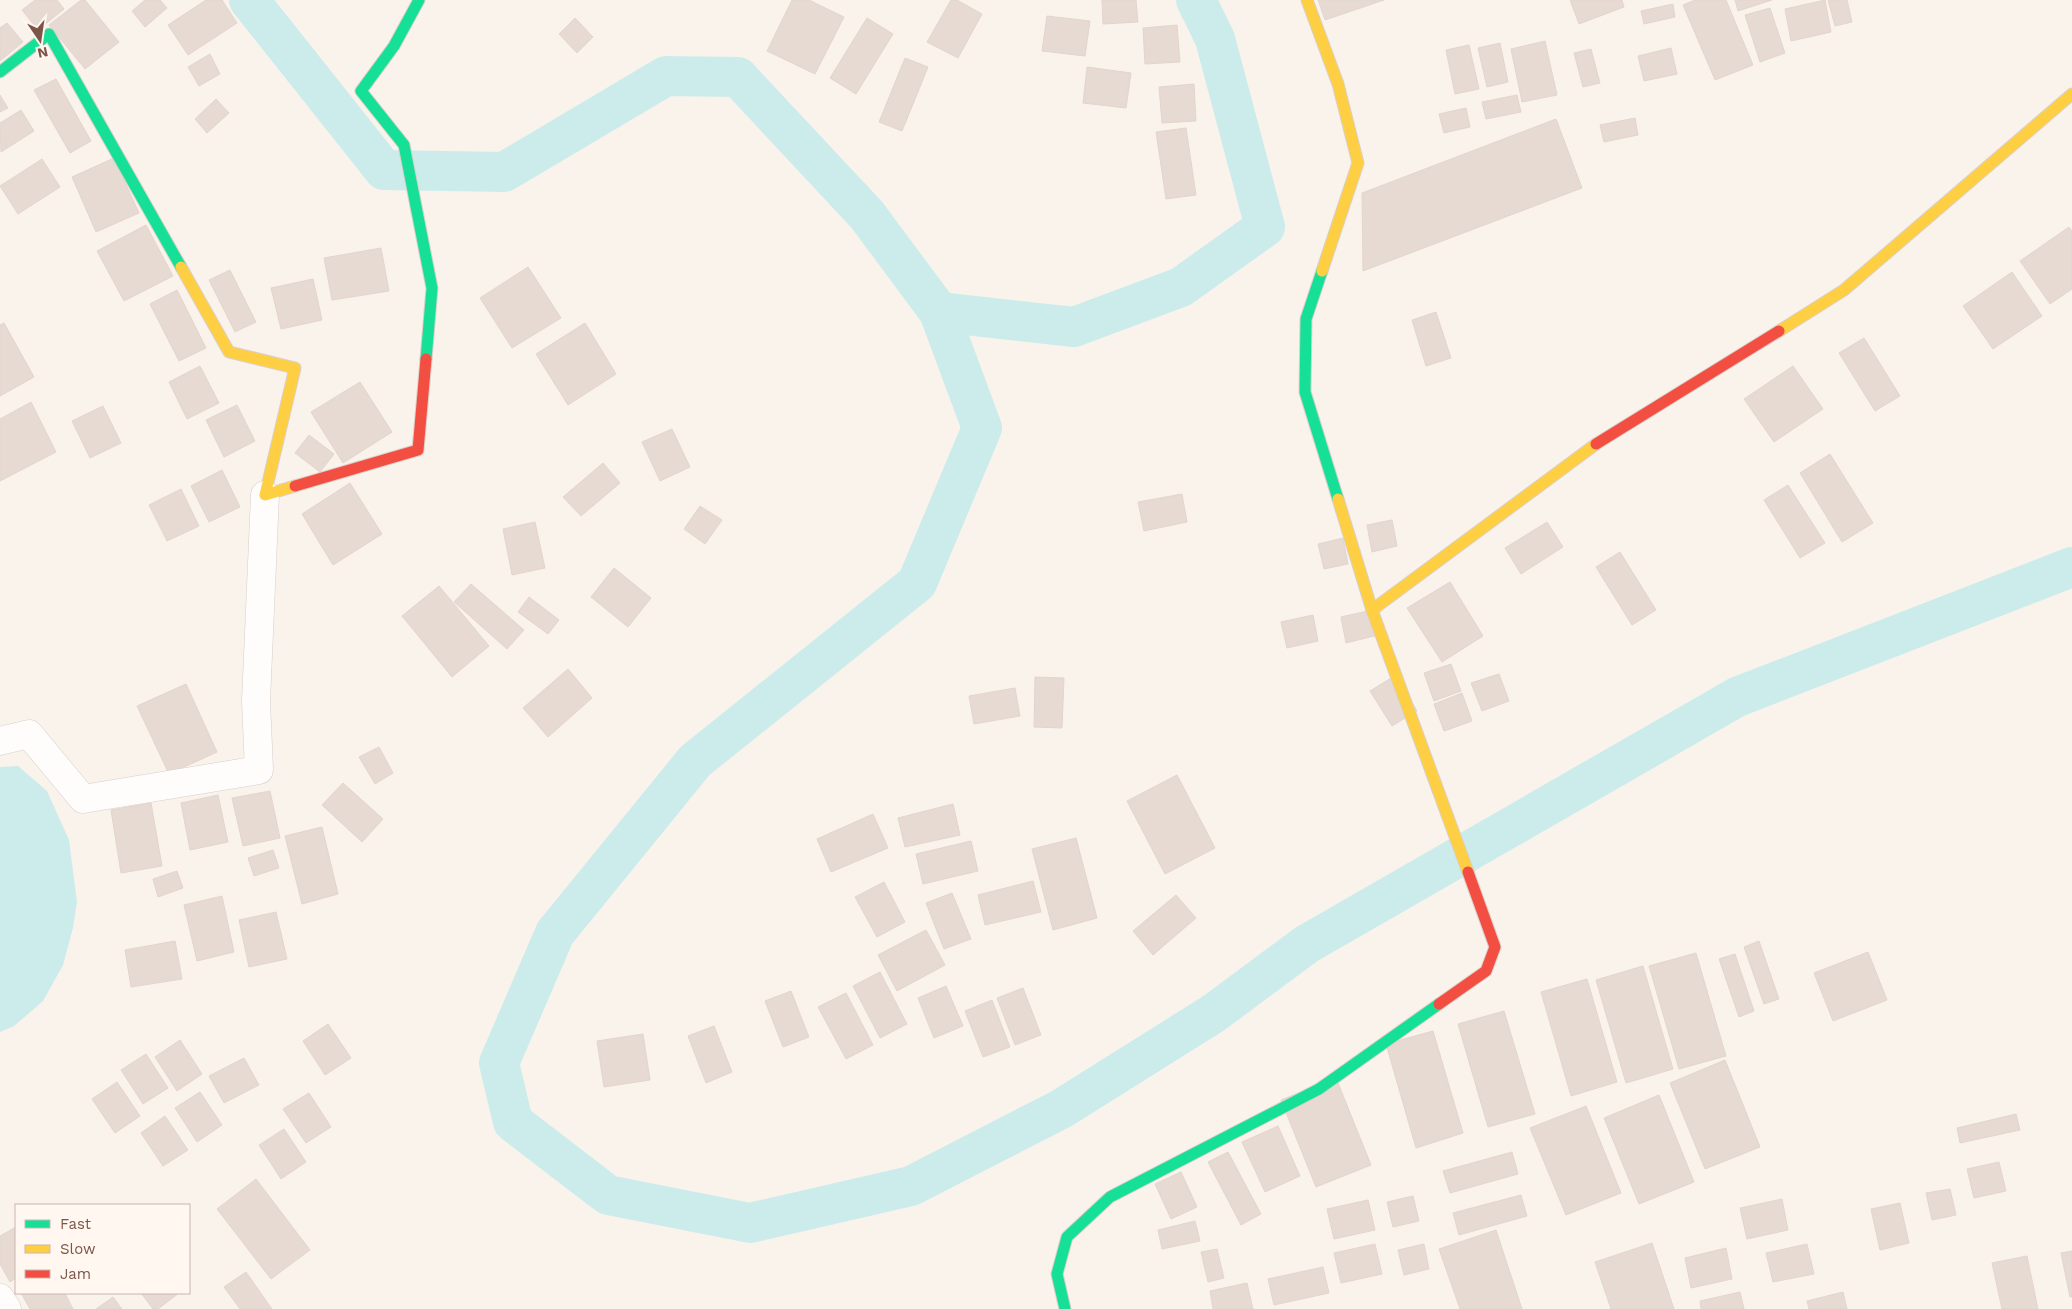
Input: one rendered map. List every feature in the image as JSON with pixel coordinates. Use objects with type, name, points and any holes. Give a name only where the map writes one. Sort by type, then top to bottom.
[{"type":"street","points":[[265,495],[418,450],[432,288],[404,145],[361,91],[394,46],[419,0]]},
{"type":"street","points":[[1065,1309],[1057,1274],[1067,1237],[1110,1197],[1319,1089],[1486,971],[1496,947],[1372,610],[1305,392],[1306,319],[1358,163],[1338,84],[1307,0]]},
{"type":"street","points":[[0,72],[49,34],[229,352],[296,368],[265,495],[256,701],[259,770],[83,799],[29,734],[0,741]]},
{"type":"street","points":[[1372,610],[1587,450],[1844,290],[2072,94]]},
{"type":"street","points":[[0,1298],[7,1309]]},
{"type":"water","points":[[18,766],[47,791],[69,840],[77,902],[73,928],[63,965],[43,1001],[14,1026],[0,1032],[0,767]]},
{"type":"building","points":[[35,0],[57,0],[64,9],[38,30],[22,10]]},
{"type":"building","points":[[81,0],[85,0],[119,42],[85,69],[49,25]]},
{"type":"building","points":[[145,0],[160,0],[167,8],[145,27],[132,11]]},
{"type":"building","points":[[206,0],[222,0],[237,23],[188,55],[168,25]]},
{"type":"building","points":[[792,0],[809,0],[844,17],[815,74],[767,51]]},
{"type":"building","points":[[951,0],[957,0],[982,14],[958,58],[927,42]]},
{"type":"building","points":[[1102,0],[1136,0],[1138,22],[1103,24]]},
{"type":"building","points":[[1318,0],[1384,0],[1325,20]]},
{"type":"building","points":[[1570,0],[1622,0],[1624,7],[1579,24]]},
{"type":"building","points":[[1695,0],[1726,0],[1753,65],[1715,80],[1683,5]]},
{"type":"building","points":[[1735,0],[1772,0],[1738,11]]},
{"type":"building","points":[[1825,0],[1831,32],[1791,41],[1785,9]]},
{"type":"building","points":[[1828,0],[1847,0],[1852,22],[1835,26]]},
{"type":"building","points":[[1673,4],[1675,17],[1644,24],[1641,11]]},
{"type":"building","points":[[1770,8],[1785,53],[1760,62],[1745,15]]},
{"type":"building","points":[[1047,16],[1090,21],[1085,56],[1042,51]]},
{"type":"building","points":[[575,18],[593,37],[577,53],[559,34]]},
{"type":"building","points":[[867,18],[893,34],[856,94],[830,78]]},
{"type":"building","points":[[7,23],[23,42],[0,61],[0,28]]},
{"type":"building","points":[[1177,25],[1180,62],[1145,64],[1143,28]]},
{"type":"building","points":[[1545,41],[1557,95],[1522,102],[1511,49]]},
{"type":"building","points":[[1500,43],[1508,82],[1487,87],[1478,48]]},
{"type":"building","points":[[1469,45],[1479,89],[1455,94],[1446,50]]},
{"type":"building","points":[[1671,48],[1677,74],[1644,81],[1638,56]]},
{"type":"building","points":[[1591,49],[1600,83],[1583,87],[1574,53]]},
{"type":"building","points":[[210,54],[220,74],[199,86],[188,67]]},
{"type":"building","points":[[905,58],[928,67],[902,131],[879,122]]},
{"type":"building","points":[[1087,67],[1131,73],[1126,108],[1083,103]]},
{"type":"building","points":[[56,79],[91,141],[70,153],[34,90]]},
{"type":"building","points":[[1194,84],[1196,121],[1162,123],[1159,87]]},
{"type":"building","points":[[0,95],[8,108],[0,112]]},
{"type":"building","points":[[1517,95],[1521,112],[1486,119],[1482,102]]},
{"type":"building","points":[[216,99],[229,113],[207,133],[195,119]]},
{"type":"building","points":[[1466,108],[1470,127],[1444,133],[1439,114]]},
{"type":"building","points":[[21,110],[34,131],[1,152],[0,123]]},
{"type":"building","points":[[1635,118],[1638,135],[1604,142],[1600,125]]},
{"type":"building","points":[[1556,119],[1582,188],[1363,271],[1362,193]]},
{"type":"building","points":[[1186,128],[1196,195],[1166,199],[1156,132]]},
{"type":"building","points":[[114,158],[139,213],[96,232],[72,177]]},
{"type":"building","points":[[42,159],[60,187],[18,214],[0,186]]},
{"type":"building","points":[[146,225],[173,276],[124,301],[97,251]]},
{"type":"building","points":[[2069,227],[2072,231],[2072,289],[2050,304],[2020,261]]},
{"type":"building","points":[[381,248],[389,291],[332,300],[324,258]]},
{"type":"building","points":[[528,267],[561,318],[512,348],[480,298]]},
{"type":"building","points":[[230,270],[256,322],[235,332],[209,280]]},
{"type":"building","points":[[2012,272],[2042,316],[1993,349],[1963,306]]},
{"type":"building","points":[[313,279],[322,320],[281,329],[271,288]]},
{"type":"building","points":[[177,290],[206,348],[179,361],[150,304]]},
{"type":"building","points":[[1436,312],[1451,358],[1426,366],[1412,320]]},
{"type":"building","points":[[4,323],[34,377],[0,396],[0,325]]},
{"type":"building","points":[[585,323],[616,374],[568,405],[536,354]]},
{"type":"building","points":[[1864,338],[1900,396],[1875,411],[1839,353]]},
{"type":"building","points":[[200,366],[219,403],[187,419],[169,382]]},
{"type":"building","points":[[1793,366],[1823,409],[1774,442],[1744,399]]},
{"type":"building","points":[[360,382],[392,432],[343,463],[311,412]]},
{"type":"building","points":[[31,402],[56,452],[0,481],[0,419]]},
{"type":"building","points":[[237,405],[255,441],[224,457],[206,420]]},
{"type":"building","points":[[103,406],[121,443],[90,458],[72,421]]},
{"type":"building","points":[[672,429],[690,467],[660,481],[642,442]]},
{"type":"building","points":[[309,435],[334,454],[320,472],[295,453]]},
{"type":"building","points":[[1830,454],[1873,523],[1842,542],[1800,473]]},
{"type":"building","points":[[603,463],[620,483],[581,516],[563,497]]},
{"type":"building","points":[[222,470],[240,507],[209,522],[191,486]]},
{"type":"building","points":[[350,483],[382,534],[333,565],[302,514]]},
{"type":"building","points":[[1788,485],[1825,543],[1800,558],[1764,500]]},
{"type":"building","points":[[181,489],[199,526],[167,541],[149,505]]},
{"type":"building","points":[[1182,494],[1187,522],[1144,531],[1138,502]]},
{"type":"building","points":[[700,506],[722,520],[705,544],[684,529]]},
{"type":"building","points":[[1392,520],[1397,546],[1372,552],[1367,525]]},
{"type":"building","points":[[535,522],[545,568],[512,575],[503,529]]},
{"type":"building","points":[[1547,522],[1563,547],[1521,574],[1505,548]]},
{"type":"building","points":[[1343,538],[1348,564],[1324,569],[1318,544]]},
{"type":"building","points":[[1620,552],[1656,610],[1632,625],[1596,567]]},
{"type":"building","points":[[614,568],[651,598],[628,627],[591,597]]},
{"type":"building","points":[[1450,582],[1483,636],[1442,662],[1407,608]]},
{"type":"building","points":[[471,584],[524,630],[507,649],[454,602]]},
{"type":"building","points":[[439,586],[489,646],[452,677],[402,616]]},
{"type":"building","points":[[529,597],[559,620],[548,634],[518,612]]},
{"type":"building","points":[[1372,610],[1378,635],[1346,643],[1341,617]]},
{"type":"building","points":[[1313,615],[1318,641],[1287,648],[1281,622]]},
{"type":"building","points":[[1451,664],[1461,691],[1434,701],[1424,673]]},
{"type":"building","points":[[568,669],[592,698],[548,737],[523,708]]},
{"type":"building","points":[[1499,674],[1509,701],[1482,711],[1471,683]]},
{"type":"building","points":[[1396,675],[1417,711],[1392,726],[1370,691]]},
{"type":"building","points":[[1035,677],[1064,678],[1062,728],[1034,727]]},
{"type":"building","points":[[186,684],[217,752],[169,774],[137,706]]},
{"type":"building","points":[[1015,688],[1020,716],[974,724],[969,696]]},
{"type":"building","points":[[1462,693],[1472,721],[1444,731],[1434,704]]},
{"type":"building","points":[[379,747],[393,773],[375,784],[359,757]]},
{"type":"building","points":[[1177,775],[1215,848],[1165,874],[1127,801]]},
{"type":"building","points":[[343,783],[383,819],[362,842],[322,805]]},
{"type":"building","points":[[270,791],[280,838],[243,846],[232,798]]},
{"type":"building","points":[[218,795],[228,842],[190,850],[181,803]]},
{"type":"building","points":[[151,803],[162,866],[121,873],[111,810]]},
{"type":"building","points":[[953,804],[960,835],[905,847],[898,818]]},
{"type":"building","points":[[873,814],[888,848],[831,872],[817,839]]},
{"type":"building","points":[[322,827],[338,894],[302,904],[285,836]]},
{"type":"building","points":[[1076,838],[1097,918],[1053,930],[1032,849]]},
{"type":"building","points":[[971,841],[978,871],[923,884],[916,854]]},
{"type":"building","points":[[273,850],[279,868],[254,876],[248,858]]},
{"type":"building","points":[[177,871],[183,888],[158,897],[153,879]]},
{"type":"building","points":[[1033,881],[1041,912],[985,925],[978,895]]},
{"type":"building","points":[[884,882],[905,922],[877,937],[855,897]]},
{"type":"building","points":[[952,893],[971,939],[944,949],[926,903]]},
{"type":"building","points":[[1176,895],[1196,918],[1153,955],[1133,931]]},
{"type":"building","points":[[222,896],[234,952],[197,961],[184,905]]},
{"type":"building","points":[[276,912],[287,959],[249,967],[239,920]]},
{"type":"building","points":[[926,930],[945,965],[897,991],[878,955]]},
{"type":"building","points":[[175,941],[182,979],[131,987],[125,950]]},
{"type":"building","points":[[1759,941],[1779,999],[1764,1004],[1744,947]]},
{"type":"building","points":[[1868,952],[1887,1000],[1833,1021],[1814,973]]},
{"type":"building","points":[[1696,953],[1726,1056],[1679,1069],[1649,966]]},
{"type":"building","points":[[1735,954],[1754,1011],[1739,1017],[1719,959]]},
{"type":"building","points":[[1643,966],[1673,1069],[1626,1083],[1596,980]]},
{"type":"building","points":[[880,972],[907,1024],[880,1038],[853,986]]},
{"type":"building","points":[[1587,979],[1617,1082],[1571,1096],[1541,992]]},
{"type":"building","points":[[946,986],[963,1026],[934,1038],[918,998]]},
{"type":"building","points":[[1023,988],[1041,1035],[1015,1045],[997,998]]},
{"type":"building","points":[[791,991],[809,1037],[783,1047],[765,1001]]},
{"type":"building","points":[[846,993],[873,1045],[846,1059],[818,1007]]},
{"type":"building","points":[[992,1000],[1010,1047],[983,1057],[965,1011]]},
{"type":"building","points":[[1504,1011],[1535,1114],[1488,1127],[1458,1024]]},
{"type":"building","points":[[328,1024],[351,1058],[325,1075],[303,1041]]},
{"type":"building","points":[[714,1026],[732,1072],[706,1083],[688,1036]]},
{"type":"building","points":[[1433,1031],[1463,1133],[1416,1148],[1386,1044]]},
{"type":"building","points":[[643,1034],[650,1080],[604,1087],[597,1041]]},
{"type":"building","points":[[180,1040],[202,1074],[177,1091],[155,1057]]},
{"type":"building","points":[[146,1054],[168,1088],[143,1104],[121,1070]]},
{"type":"building","points":[[244,1058],[259,1085],[224,1103],[209,1076]]},
{"type":"building","points":[[1725,1060],[1760,1147],[1705,1169],[1670,1083]]},
{"type":"building","points":[[1336,1078],[1371,1165],[1316,1187],[1281,1100]]},
{"type":"building","points":[[117,1082],[140,1116],[115,1133],[92,1099]]},
{"type":"building","points":[[200,1092],[222,1125],[197,1142],[175,1108]]},
{"type":"building","points":[[309,1093],[331,1127],[306,1143],[283,1109]]},
{"type":"building","points":[[1659,1095],[1694,1182],[1639,1204],[1604,1118]]},
{"type":"building","points":[[1586,1106],[1621,1193],[1566,1215],[1530,1128]]},
{"type":"building","points":[[2016,1114],[2020,1130],[1960,1143],[1957,1128]]},
{"type":"building","points":[[165,1116],[188,1150],[163,1166],[141,1133]]},
{"type":"building","points":[[1278,1126],[1300,1176],[1265,1192],[1242,1142]]},
{"type":"building","points":[[284,1129],[306,1162],[281,1179],[259,1145]]},
{"type":"building","points":[[1228,1152],[1261,1214],[1241,1225],[1208,1162]]},
{"type":"building","points":[[1512,1152],[1518,1174],[1450,1193],[1443,1171]]},
{"type":"building","points":[[1999,1162],[2006,1191],[1974,1198],[1967,1169]]},
{"type":"building","points":[[1181,1172],[1197,1207],[1171,1219],[1155,1184]]},
{"type":"building","points":[[256,1179],[310,1250],[271,1279],[217,1209]]},
{"type":"building","points":[[1950,1189],[1956,1215],[1932,1220],[1926,1193]]},
{"type":"building","points":[[1521,1195],[1527,1216],[1459,1235],[1453,1213]]},
{"type":"building","points":[[1413,1196],[1419,1221],[1393,1227],[1387,1202]]},
{"type":"building","points":[[1782,1199],[1788,1230],[1747,1239],[1740,1208]]},
{"type":"building","points":[[1368,1200],[1375,1230],[1334,1239],[1327,1209]]},
{"type":"building","points":[[1900,1203],[1909,1243],[1880,1250],[1871,1209]]},
{"type":"building","points":[[1195,1221],[1200,1241],[1162,1249],[1158,1230]]},
{"type":"building","points":[[15,1228],[15,1279],[10,1282],[0,1264],[0,1236]]},
{"type":"building","points":[[1496,1230],[1522,1309],[1460,1309],[1439,1249]]},
{"type":"building","points":[[1652,1243],[1674,1309],[1611,1309],[1595,1262]]},
{"type":"building","points":[[1375,1244],[1382,1274],[1341,1283],[1334,1253]]},
{"type":"building","points":[[1424,1244],[1429,1269],[1404,1275],[1398,1250]]},
{"type":"building","points":[[1807,1244],[1814,1274],[1773,1282],[1766,1253]]},
{"type":"building","points":[[1726,1248],[1732,1279],[1691,1288],[1685,1258]]},
{"type":"building","points":[[1217,1249],[1224,1278],[1208,1282],[1201,1252]]},
{"type":"building","points":[[2072,1251],[2072,1297],[2070,1297],[2061,1253]]},
{"type":"building","points":[[2027,1256],[2038,1309],[2002,1309],[1992,1263]]},
{"type":"building","points":[[1323,1267],[1329,1293],[1274,1305],[1268,1279]]},
{"type":"building","points":[[246,1272],[272,1309],[240,1309],[224,1287]]},
{"type":"building","points":[[1247,1283],[1253,1309],[1213,1309],[1210,1291]]},
{"type":"building","points":[[1740,1292],[1744,1309],[1701,1309],[1700,1301]]},
{"type":"building","points":[[1843,1292],[1847,1309],[1809,1309],[1807,1301]]},
{"type":"building","points":[[22,1294],[66,1294],[73,1309],[30,1309]]},
{"type":"building","points":[[142,1294],[178,1294],[158,1309],[153,1309]]},
{"type":"building","points":[[113,1297],[122,1309],[96,1309]]},
{"type":"waterway","points":[[249,0],[384,170],[504,172],[666,76],[738,77],[867,215],[939,312],[1074,327],[1181,287],[1265,227],[1215,39],[1196,0]]},
{"type":"waterway","points":[[939,312],[982,428],[917,583],[695,761],[555,933],[499,1063],[513,1122],[608,1195],[750,1223],[911,1186],[1061,1109],[1214,1013],[1307,944],[1737,697],[2072,567]]},
{"type":"traffic: fast","points":[[419,0],[394,46],[361,91],[404,145],[432,288],[426,359]]},
{"type":"traffic: fast","points":[[0,72],[49,34],[181,267]]},
{"type":"traffic: fast","points":[[1322,271],[1306,319],[1305,392],[1338,499]]},
{"type":"traffic: fast","points":[[1065,1309],[1057,1274],[1067,1237],[1110,1197],[1319,1089],[1439,1004]]},
{"type":"traffic: slow","points":[[1307,0],[1338,84],[1358,163],[1322,271]]},
{"type":"traffic: slow","points":[[1779,331],[1844,290],[2072,94]]},
{"type":"traffic: slow","points":[[181,267],[229,352],[295,368],[265,495],[295,486]]},
{"type":"traffic: slow","points":[[1372,610],[1596,444]]},
{"type":"traffic: slow","points":[[1338,499],[1372,610],[1468,872]]},
{"type":"traffic: jam","points":[[1596,444],[1779,331]]},
{"type":"traffic: jam","points":[[295,486],[418,450],[426,359]]},
{"type":"traffic: jam","points":[[1439,1004],[1486,971],[1495,947],[1468,872]]}]
